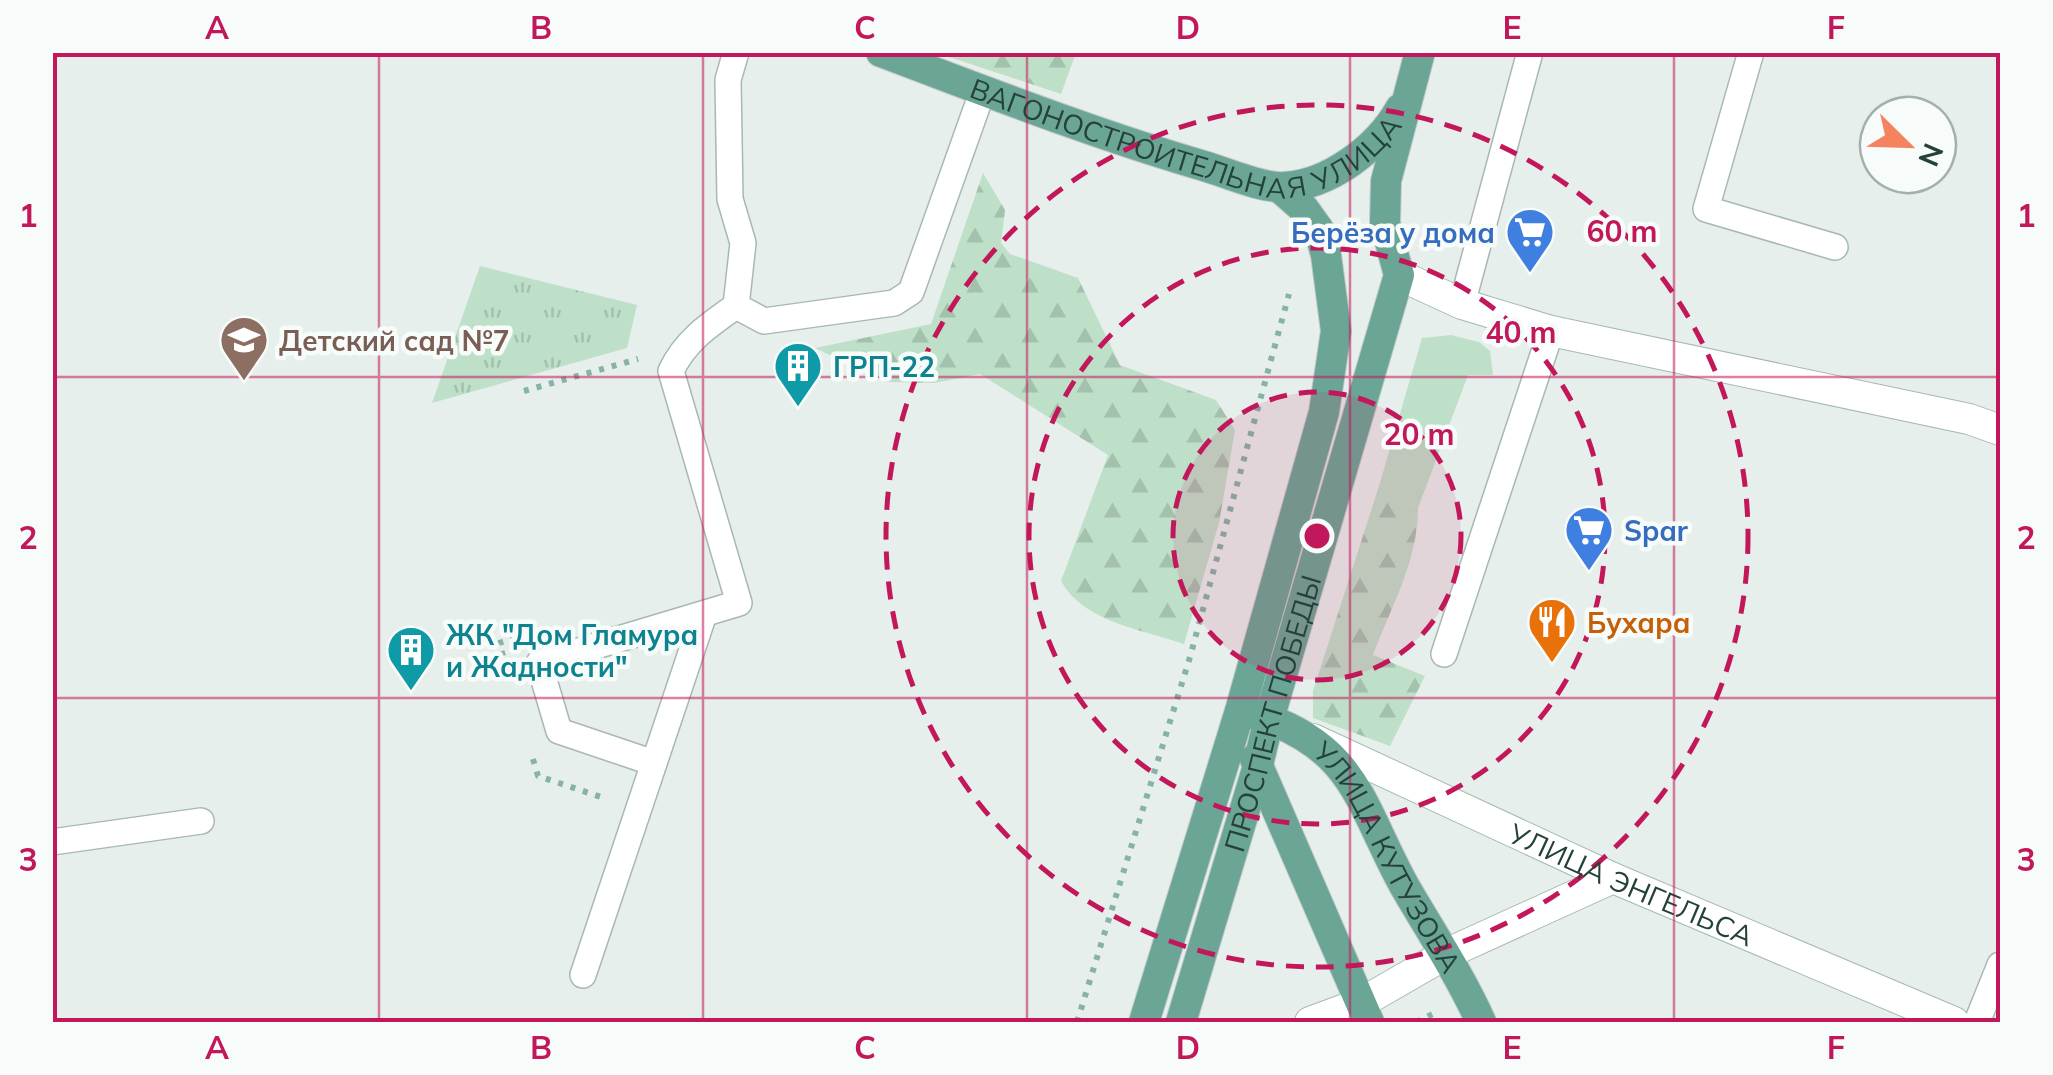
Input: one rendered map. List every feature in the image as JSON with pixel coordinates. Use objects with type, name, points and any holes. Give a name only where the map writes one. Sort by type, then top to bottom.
[{"type":"main road","name":"ВАГОНОСТРОИТЕЛЬНАЯ УЛИЦА","points":[[881,52],[1133,145],[1280,188],[1309,184],[1360,154],[1390,124],[1410,89]]},
{"type":"main road","points":[[1399,275],[1385,223],[1386,182],[1420,52]]},
{"type":"main road","name":"ПРОСПЕКТ ПОБЕДЫ","points":[[1255,715],[1324,412],[1336,331],[1319,230],[1280,188]]},
{"type":"main road","name":"ПРОСПЕКТ ПОБЕДЫ","points":[[1144,1022],[1255,715],[1399,275]]},
{"type":"main road","points":[[1255,715],[1258,768],[1365,1013]]},
{"type":"main road","name":"УЛИЦА КУТУЗОВА","points":[[1255,715],[1310,738],[1356,784],[1404,884],[1481,1022]]},
{"type":"main road","name":"ПРОСПЕКТ ПОБЕДЫ","points":[[1181,1022],[1258,768]]},
{"type":"street","points":[[1399,275],[1462,304],[1551,332],[1969,420],[2000,430]]},
{"type":"street","name":"УЛИЦА ЭНГЕЛЬСА","points":[[1310,738],[1613,878],[1954,1022]]},
{"type":"street","points":[[1310,1022],[1365,1013],[1446,954],[1613,878]]},
{"type":"lane","points":[[654,763],[559,731],[539,663],[739,604],[671,371],[680,352],[701,331],[736,306],[743,243],[730,199],[728,80],[736,52]]},
{"type":"lane","points":[[1462,304],[1530,52]]},
{"type":"lane","points":[[1751,52],[1706,209],[1835,247]]},
{"type":"lane","points":[[736,306],[764,321],[894,303],[911,292],[983,90]]},
{"type":"lane","points":[[1444,654],[1551,332]]},
{"type":"lane","points":[[583,975],[704,614]]},
{"type":"lane","points":[[52,842],[201,821]]},
{"type":"lane","points":[[1977,1022],[2000,965]]},
{"type":"path","points":[[1077,1022],[1190,657],[1292,283]]},
{"type":"path","points":[[524,391],[640,358]]},
{"type":"path","points":[[538,776],[638,810]]},
{"type":"green space","points":[[937,52],[1076,53],[1061,94]]},
{"type":"green space","points":[[983,173],[1005,210],[1001,243],[1010,254],[1078,278],[1120,365],[1216,400],[1235,430],[1219,523],[1184,644],[1099,615],[1071,595],[1061,581],[1108,455],[980,374],[934,383],[887,382],[815,348],[931,324]]},
{"type":"green space","points":[[480,266],[637,305],[627,348],[432,403]]},
{"type":"green space","points":[[1451,335],[1479,342],[1490,351],[1493,375],[1468,375],[1418,508],[1379,486],[1422,338]]},
{"type":"green space","points":[[1379,486],[1418,508],[1409,565],[1373,655],[1425,676],[1390,746],[1313,718],[1313,691]]},
{"type":"place","name":"Берёза у дома","points":[[1530,274]]},
{"type":"place","name":"Детский сад №7","points":[[244,382]]},
{"type":"place","name":"ГРП-22","points":[[798,408]]},
{"type":"place","name":"Spar","points":[[1589,572]]},
{"type":"place","name":"Бухара","points":[[1552,664]]},
{"type":"place","name":"ЖК \"Дом Гламура и Жадности\"","points":[[411,692]]}]
